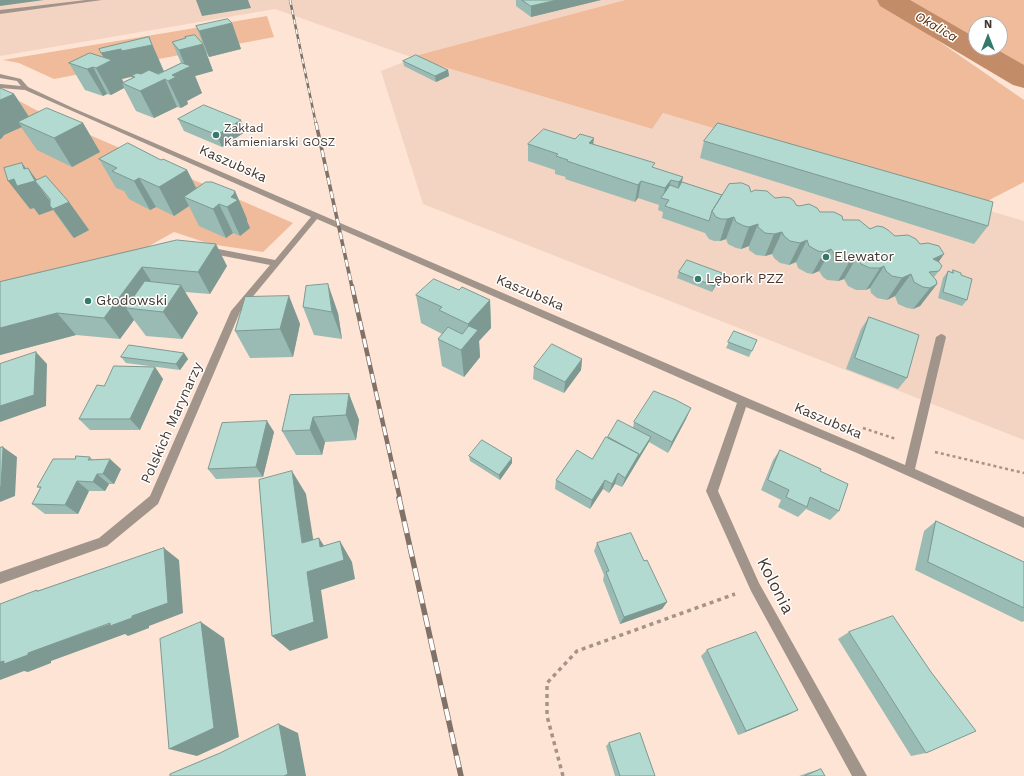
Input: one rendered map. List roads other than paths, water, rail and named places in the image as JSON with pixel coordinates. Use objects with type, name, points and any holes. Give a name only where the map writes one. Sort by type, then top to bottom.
[{"type":"street","points":[[0,12],[99,0]]},
{"type":"street","name":"Kaszubska","points":[[0,76],[19,80],[26,88]]},
{"type":"street","name":"Kaszubska","points":[[0,86],[26,88],[70,109],[1024,523]]},
{"type":"street","name":"Polskich Marynarzy","points":[[0,578],[103,542],[154,500],[236,311],[316,216]]},
{"type":"street","points":[[197,250],[277,263]]},
{"type":"street","points":[[909,472],[941,337]]},
{"type":"street","name":"Kolonia","points":[[743,401],[712,492],[755,587],[860,776]]},
{"type":"waterway","name":"Okalica","points":[[890,0],[1024,78]]},
{"type":"railway","points":[[290,0],[316,124]]},
{"type":"railway","points":[[316,123],[352,287]]},
{"type":"railway","points":[[352,286],[400,499]]},
{"type":"railway","points":[[399,498],[461,776]]},
{"type":"place","name":"Zakład Kamieniarski GOSZ","points":[[216,135]]},
{"type":"place","name":"Elewator","points":[[826,257]]},
{"type":"place","name":"Lębork PZZ","points":[[698,279]]},
{"type":"place","name":"Głodowski","points":[[88,301]]}]
